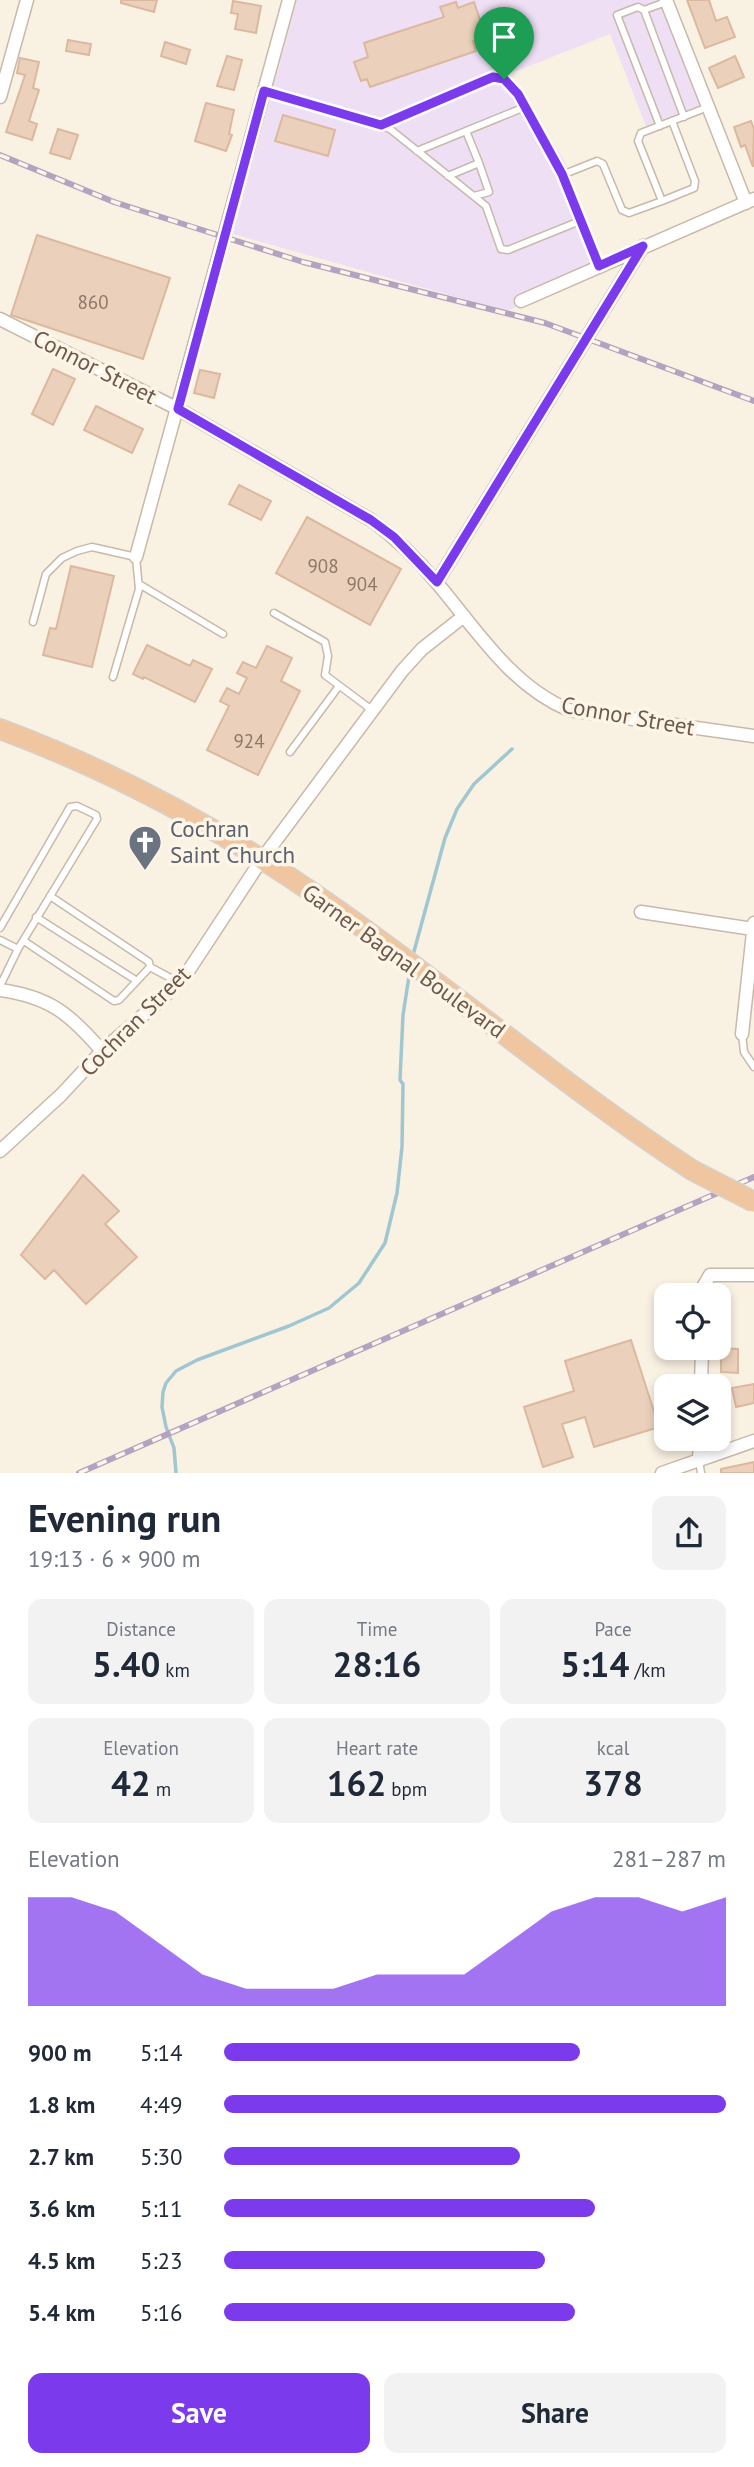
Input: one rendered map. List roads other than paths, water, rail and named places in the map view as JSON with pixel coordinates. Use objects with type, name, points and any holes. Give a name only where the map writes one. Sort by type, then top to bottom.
[{"type":"highway","name":"Garner Bagnal Boulevard","points":[[0,729],[149,793],[261,859],[412,963],[606,1111],[692,1170],[754,1202]]},
{"type":"street","points":[[0,97],[27,0]]},
{"type":"street","points":[[136,557],[289,0]]},
{"type":"street","points":[[521,301],[750,201],[708,107],[666,1]]},
{"type":"street","points":[[437,582],[643,246]]},
{"type":"street","name":"Connor Street","points":[[0,319],[178,409],[371,520],[394,537],[437,582],[499,658],[549,702],[569,709],[754,736]]},
{"type":"street","name":"Cochran Street","points":[[0,1151],[178,982],[210,940],[261,859],[402,671],[422,649],[464,616]]},
{"type":"street","points":[[641,912],[753,929]]},
{"type":"street","points":[[742,1034],[754,923]]},
{"type":"street","points":[[0,988],[37,997],[67,1014],[102,1052]]},
{"type":"street","points":[[706,1283],[710,1275],[754,1275]]},
{"type":"street","points":[[662,1473],[700,1466],[754,1441]]},
{"type":"lane","points":[[644,10],[666,1]]},
{"type":"lane","points":[[660,126],[617,15],[638,7],[644,10],[684,117]]},
{"type":"lane","points":[[381,125],[493,77],[504,79],[518,94],[562,174],[599,266]]},
{"type":"lane","points":[[264,91],[381,125],[486,206],[501,249],[508,250],[580,221]]},
{"type":"lane","points":[[417,151],[525,107]]},
{"type":"lane","points":[[662,201],[638,141],[641,133],[708,107]]},
{"type":"lane","points":[[562,174],[597,161],[603,164],[621,210],[629,214],[694,188],[695,181],[672,121]]},
{"type":"lane","points":[[466,131],[489,192],[474,197]]},
{"type":"lane","points":[[448,176],[478,163]]},
{"type":"lane","points":[[33,622],[46,574],[62,558],[92,547],[136,557],[139,584],[113,677]]},
{"type":"lane","points":[[139,584],[223,634]]},
{"type":"lane","points":[[274,613],[325,642],[328,656],[325,675],[372,710]]},
{"type":"lane","points":[[290,752],[339,686]]},
{"type":"lane","points":[[0,928],[70,807],[74,805],[96,815],[97,819],[18,949],[0,988]]},
{"type":"lane","points":[[50,896],[149,962],[150,967],[178,982]]},
{"type":"lane","points":[[36,917],[136,981]]},
{"type":"lane","points":[[0,940],[18,949]]},
{"type":"lane","points":[[24,941],[114,1001],[119,1000],[150,967]]},
{"type":"lane","points":[[742,1034],[744,1052],[754,1067]]},
{"type":"waterway","points":[[413,955],[445,838],[457,809],[474,784],[512,749]]},
{"type":"waterway","points":[[176,1473],[174,1448],[162,1407],[166,1383],[176,1371],[197,1360],[329,1308],[359,1283],[385,1243],[397,1193],[402,1147],[403,1084],[400,1080],[403,1015],[410,970]]},
{"type":"railway","points":[[0,155],[114,202],[303,262],[545,323],[754,401]]},
{"type":"railway","points":[[79,1473],[754,1177]]},
{"type":"place","name":"Cochran Saint Church","points":[[145,872]]}]
